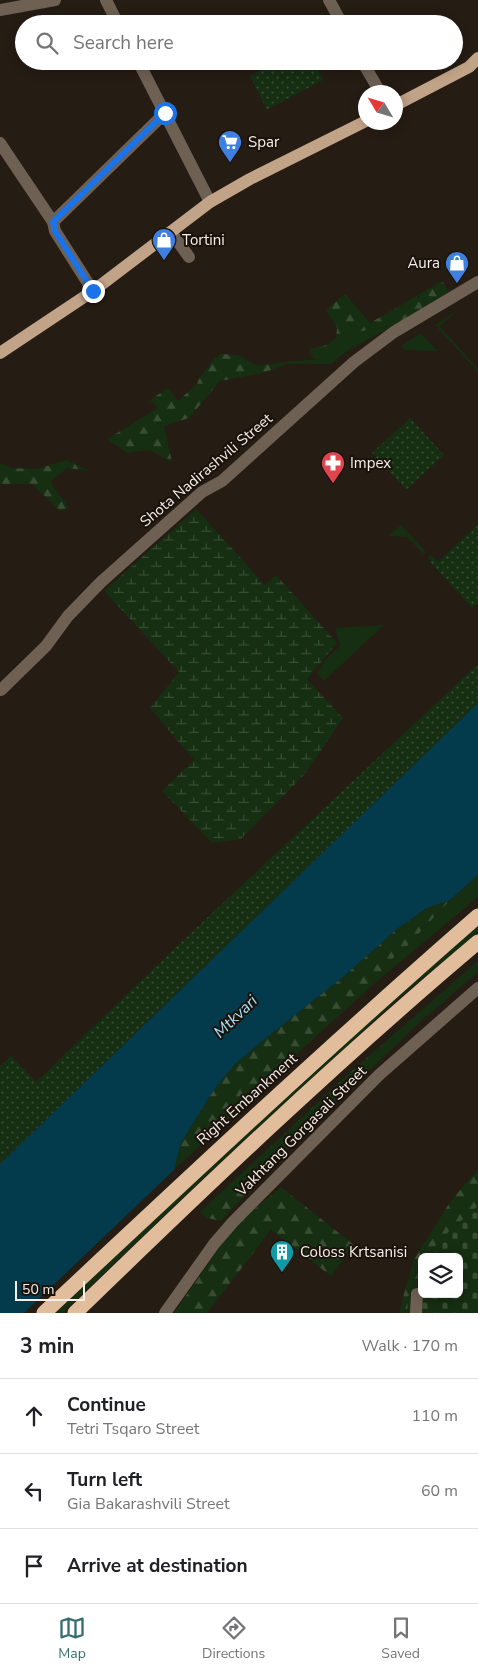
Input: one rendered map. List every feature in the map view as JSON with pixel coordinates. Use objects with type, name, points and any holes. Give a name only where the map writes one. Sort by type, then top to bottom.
[{"type":"highway","name":"Right Embankment","points":[[44,1313],[215,1152],[478,916]]},
{"type":"highway","points":[[75,1313],[283,1114],[407,1002],[478,942]]},
{"type":"main road","points":[[403,101],[469,67],[478,58]]},
{"type":"main road","points":[[0,353],[93,291],[210,202],[250,179],[358,125]]},
{"type":"street","points":[[0,10],[24,3],[56,0]]},
{"type":"street","points":[[106,0],[114,15]]},
{"type":"street","points":[[329,0],[337,15]]},
{"type":"street","points":[[143,70],[210,202]]},
{"type":"street","points":[[367,70],[376,85]]},
{"type":"street","points":[[53,222],[165,113]]},
{"type":"street","points":[[0,143],[53,222],[55,231],[93,291]]},
{"type":"street","points":[[171,232],[189,257]]},
{"type":"street","name":"Shota Nadirashvili Street","points":[[1,690],[46,646],[68,616],[101,582],[202,492],[222,481],[354,362],[394,332],[478,282]]},
{"type":"street","name":"Vakhtang Gorgasali Street","points":[[165,1313],[214,1244],[239,1216],[379,1076],[478,988]]},
{"type":"street","points":[[416,1313],[417,1294]]},
{"type":"green space","points":[[261,70],[318,70],[323,80],[267,110],[250,76]]},
{"type":"green space","points":[[442,281],[449,292],[395,325],[369,329],[350,335],[321,359],[314,359],[309,349],[327,345],[336,338],[337,328],[326,310],[345,294],[370,323]]},
{"type":"green space","points":[[459,309],[440,326],[478,369],[478,372],[435,325]]},
{"type":"green space","points":[[395,325],[347,351],[331,364],[288,364],[283,362],[321,359],[350,335],[369,329]]},
{"type":"green space","points":[[421,333],[438,351],[405,350],[401,346]]},
{"type":"green space","points":[[220,354],[238,355],[257,366],[283,362],[288,364],[262,373],[220,381],[189,418],[164,426],[172,462],[149,450],[127,453],[107,439],[158,408],[150,400],[168,388],[178,401],[197,384],[212,361]]},
{"type":"green space","points":[[410,418],[444,455],[406,490],[372,453]]},
{"type":"green space","points":[[67,460],[90,471],[67,468],[51,481],[68,508],[60,511],[32,484],[0,484],[0,463],[12,468],[36,469]]},
{"type":"green space","points":[[196,509],[265,585],[276,575],[337,643],[307,679],[343,718],[304,775],[241,839],[212,843],[162,791],[194,760],[150,708],[179,672],[104,591]]},
{"type":"green space","points":[[478,524],[478,603],[472,608],[428,558],[431,555],[438,562]]},
{"type":"green space","points":[[401,525],[426,552],[424,554],[407,537],[388,536]]},
{"type":"green space","points":[[384,625],[324,681],[317,673],[326,659],[340,646],[335,628]]},
{"type":"green space","points":[[478,664],[478,703],[0,1164],[0,1066],[11,1056],[36,1082],[175,948]]},
{"type":"green space","points":[[478,875],[478,897],[380,979],[384,966],[408,945],[450,900]]},
{"type":"green space","points":[[450,900],[408,945],[384,966],[380,979],[328,1025],[174,1170],[181,1143],[213,1091],[235,1064],[343,977],[397,929],[427,908]]},
{"type":"green space","points":[[478,926],[478,932],[395,1002],[227,1156],[62,1313],[55,1313],[222,1152],[393,999]]},
{"type":"green space","points":[[478,961],[478,972],[421,1021],[296,1141],[221,1221],[207,1218],[200,1212],[346,1076]]},
{"type":"green space","points":[[478,1169],[478,1206],[444,1236],[430,1253],[418,1253],[450,1202]]},
{"type":"green space","points":[[281,1187],[354,1245],[331,1276],[271,1230],[207,1313],[174,1313],[222,1244],[251,1212]]},
{"type":"green space","points":[[478,1206],[478,1313],[404,1313],[414,1280],[418,1274],[418,1298],[463,1298],[463,1253],[430,1253],[444,1236]]},
{"type":"green space","points":[[418,1253],[418,1274],[414,1280],[404,1313],[399,1313],[413,1261]]},
{"type":"water","name":"Mtkvari","points":[[478,703],[478,875],[450,900],[427,908],[397,929],[343,977],[235,1064],[213,1091],[181,1143],[174,1170],[24,1313],[0,1313],[0,1164]]},
{"type":"place","name":"Spar","points":[[230,163]]},
{"type":"place","name":"Tortini","points":[[164,261]]},
{"type":"place","name":"Aura","points":[[457,284]]},
{"type":"place","name":"Impex","points":[[333,484]]},
{"type":"place","name":"Coloss Krtsanisi","points":[[282,1273]]},
{"type":"route","points":[[93,291],[55,231],[53,222],[165,113]]}]
